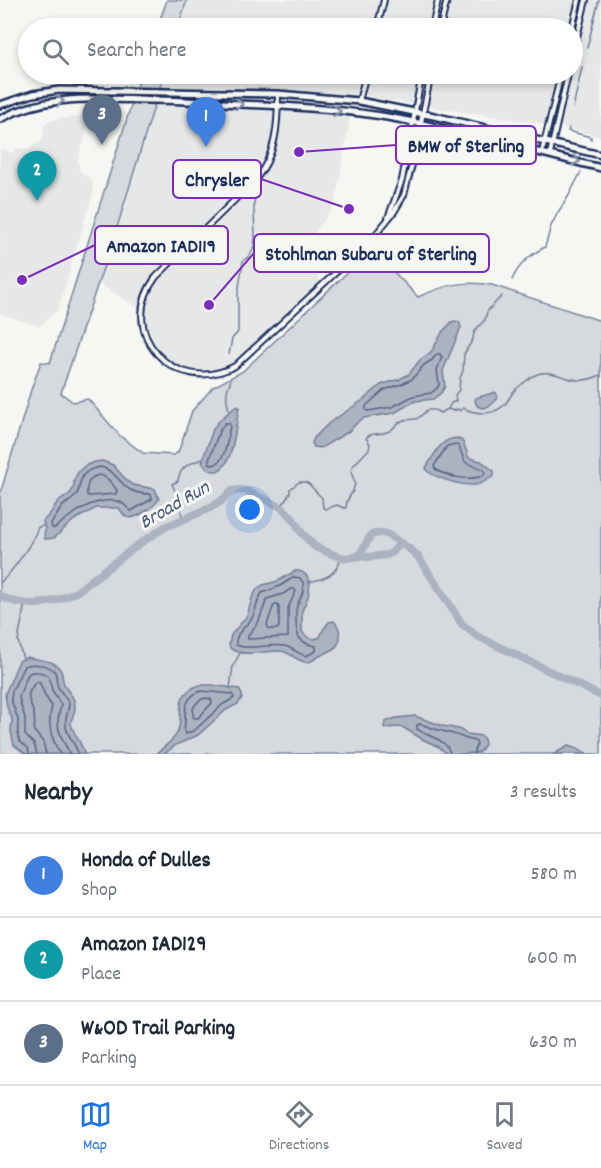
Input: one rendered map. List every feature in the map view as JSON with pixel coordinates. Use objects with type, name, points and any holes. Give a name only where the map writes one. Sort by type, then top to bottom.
[{"type":"main road","points":[[0,105],[33,94],[59,90],[278,94],[359,101],[423,113],[601,155]]},
{"type":"main road","points":[[0,118],[51,101],[80,99],[278,105],[356,112],[413,122],[601,168]]},
{"type":"street","points":[[380,18],[384,0]]},
{"type":"street","points":[[434,18],[438,0]]},
{"type":"street","points":[[442,18],[447,0]]},
{"type":"street","points":[[574,18],[579,0]]},
{"type":"street","points":[[582,18],[586,0]]},
{"type":"street","points":[[359,101],[363,84]]},
{"type":"street","points":[[386,222],[402,180],[420,84]]},
{"type":"street","points":[[278,94],[275,138],[264,168],[255,180],[161,272],[148,289],[142,310],[147,339],[159,356],[176,369],[206,375],[219,373],[235,366],[356,254],[386,222],[400,203],[408,184],[429,84]]},
{"type":"street","points":[[542,152],[558,84]]},
{"type":"street","points":[[550,154],[566,84]]},
{"type":"shaded area","points":[[167,0],[187,0],[181,18],[161,18]]},
{"type":"shaded area","points":[[188,0],[601,0],[601,137],[562,127],[354,95],[335,204],[302,251],[322,285],[240,362],[206,375],[181,371],[159,356],[145,332],[142,310],[98,283],[162,84],[583,84],[583,18],[182,18]]},
{"type":"shaded area","points":[[138,84],[161,84],[118,224],[61,393],[73,402],[88,399],[120,436],[143,453],[174,455],[178,452],[192,411],[213,387],[243,371],[372,249],[418,297],[454,285],[472,283],[492,285],[601,321],[601,754],[0,754],[0,494],[41,362],[50,363]]},
{"type":"shaded area","points":[[85,117],[87,128],[78,160],[80,171],[92,180],[93,193],[58,310],[39,326],[0,314],[0,149],[14,153],[16,148],[27,149],[42,141],[44,125],[48,121]]},
{"type":"water","points":[[455,321],[459,322],[461,327],[443,371],[445,386],[441,393],[433,399],[415,401],[394,413],[364,418],[348,432],[321,448],[314,447],[312,443],[314,438],[329,423],[381,385],[409,374],[420,360],[431,352],[443,331]]},
{"type":"water","points":[[495,392],[498,397],[489,406],[482,408],[477,405],[476,398]]},
{"type":"water","points":[[237,406],[239,407],[230,455],[220,470],[209,470],[202,462],[213,429]]},
{"type":"water","points":[[458,438],[464,444],[469,458],[481,461],[494,471],[494,476],[480,484],[470,485],[444,479],[427,471],[426,468],[442,444]]},
{"type":"water","points":[[102,461],[113,465],[133,485],[155,489],[159,499],[138,516],[129,518],[119,508],[96,508],[74,520],[54,538],[45,539],[43,521],[59,501],[72,491],[77,474],[86,465]]},
{"type":"water","points":[[295,571],[300,571],[308,577],[310,582],[308,597],[302,611],[302,631],[315,639],[320,637],[329,622],[334,621],[340,634],[337,646],[307,662],[281,651],[243,653],[231,649],[229,645],[231,635],[247,616],[257,589]]},
{"type":"water","points":[[27,657],[50,662],[61,671],[64,684],[75,702],[71,723],[84,754],[26,754],[14,745],[11,732],[12,719],[5,694],[19,661]]},
{"type":"water","points":[[200,685],[239,689],[242,698],[238,704],[226,710],[198,735],[176,745],[164,754],[157,754],[177,733],[185,694]]},
{"type":"water","points":[[415,716],[459,729],[467,734],[481,736],[485,744],[478,752],[447,754],[439,747],[404,728],[384,728],[385,722]]},
{"type":"water","points":[[568,746],[580,750],[587,754],[554,754]]},
{"type":"waterway","points":[[587,48],[599,0]]},
{"type":"waterway","points":[[573,108],[578,84]]},
{"type":"waterway","points":[[569,128],[568,131],[591,137],[591,140]]},
{"type":"waterway","points":[[512,280],[526,260],[545,247],[551,226],[581,172]]},
{"type":"waterway","points":[[229,354],[232,339],[238,332],[238,294],[243,261],[253,249],[255,196]]},
{"type":"waterway","points":[[281,507],[290,489],[299,482],[305,482],[322,498],[323,508],[337,505],[346,508],[355,483],[351,472],[352,467],[369,449],[370,444],[366,438],[389,431],[404,420],[416,419],[427,410],[440,413],[456,401],[455,395],[459,390],[464,354],[474,333],[485,320],[487,312],[502,296]]},
{"type":"waterway","points":[[448,409],[460,411],[463,408],[483,413],[494,411],[505,404],[518,387],[539,374],[550,373],[581,380],[601,375]]},
{"type":"waterway","points":[[229,411],[227,396],[231,380]]},
{"type":"waterway","points":[[182,520],[182,500],[172,484],[178,481],[186,466],[203,459]]},
{"type":"waterway","name":"Broad Run","points":[[0,596],[19,603],[38,604],[57,600],[76,592],[165,527],[210,508],[232,491],[239,490],[247,491],[281,507],[292,517],[315,547],[337,556],[346,558],[387,555],[393,552],[400,543]]},
{"type":"waterway","points":[[0,583],[22,557],[38,527],[43,526]]},
{"type":"waterway","name":"Broad Run","points":[[359,556],[371,535],[380,533],[389,535],[419,558],[462,624],[477,636],[601,696]]},
{"type":"waterway","points":[[308,582],[333,572],[341,557]]},
{"type":"waterway","points":[[23,659],[18,641],[25,603]]},
{"type":"waterway","points":[[230,688],[233,666],[240,653]]},
{"type":"place","name":"W&OD Trail Parking","points":[[102,145]]},
{"type":"place","name":"Honda of Dulles","points":[[206,147]]},
{"type":"place","name":"BMW of Sterling","points":[[299,152]]},
{"type":"place","name":"Amazon IAD129","points":[[37,201]]},
{"type":"place","name":"Chrysler","points":[[349,209]]},
{"type":"place","name":"Amazon IAD119","points":[[22,280]]},
{"type":"place","name":"Stohlman Subaru of Sterling","points":[[209,305]]}]
